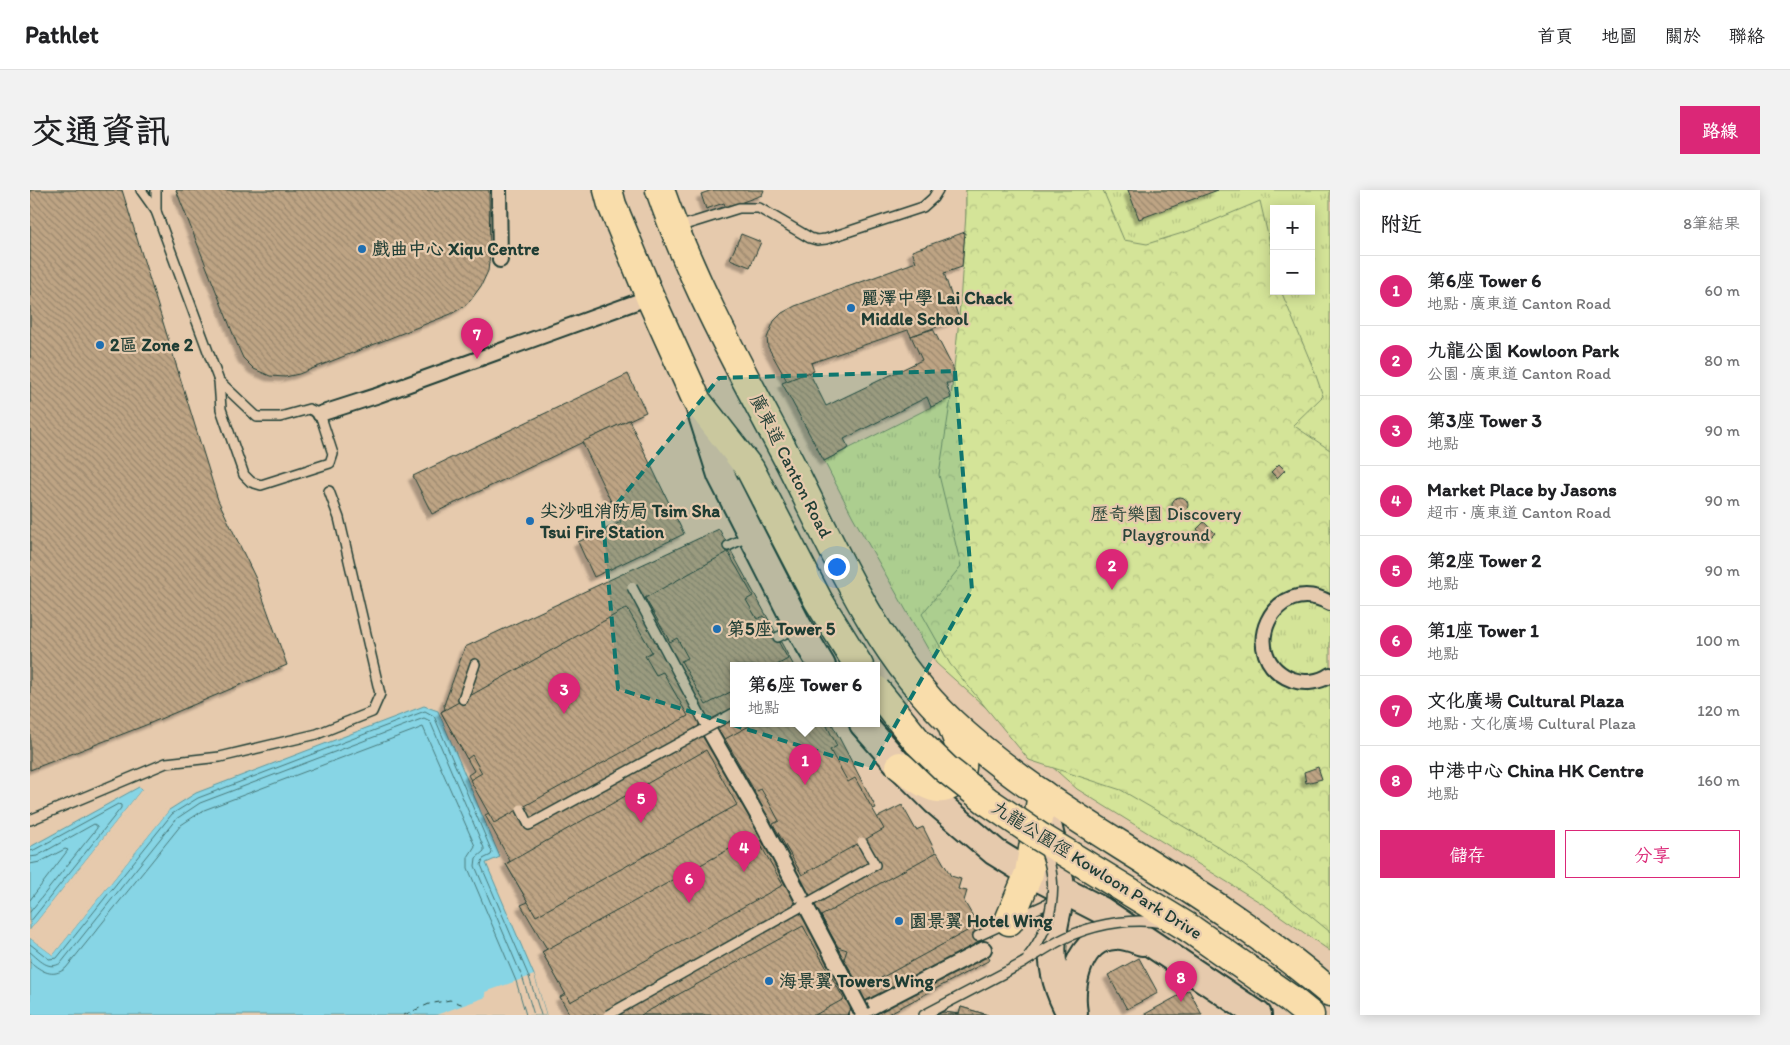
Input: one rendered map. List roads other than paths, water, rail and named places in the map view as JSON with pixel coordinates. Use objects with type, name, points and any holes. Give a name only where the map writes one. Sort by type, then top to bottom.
[{"type":"main road","points":[[608,190],[612,205],[650,297],[697,401],[740,541],[788,632],[818,662]]},
{"type":"main road","name":"廣東道 Canton Road","points":[[660,190],[695,279],[866,611],[890,649],[914,682],[951,723],[1042,794]]},
{"type":"main road","points":[[697,401],[750,469],[818,600],[857,662]]},
{"type":"main road","name":"九龍公園徑 Kowloon Park Drive","points":[[880,695],[918,742],[946,769],[987,800],[1040,838],[1189,928],[1289,998],[1310,1015]]},
{"type":"main road","points":[[900,766],[934,787],[943,788],[951,784],[958,778],[963,766],[961,751],[951,723]]},
{"type":"main road","points":[[866,727],[900,766],[935,801],[995,852],[1029,873],[1101,910],[1154,946]]},
{"type":"main road","points":[[1009,921],[1029,873],[1042,794]]},
{"type":"main road","points":[[1042,794],[1061,890],[1053,932],[1052,956],[1056,979],[1064,1002],[1073,1015]]},
{"type":"main road","name":"九龍公園徑 Kowloon Park Drive","points":[[1042,794],[1219,908],[1330,992]]},
{"type":"main road","points":[[1073,1015],[1074,983],[1082,957],[1088,948],[1105,937],[1116,936],[1126,937],[1154,946]]},
{"type":"main road","name":"九龍公園徑 Kowloon Park Drive","points":[[1154,946],[1258,1015]]},
{"type":"street","points":[[499,190],[500,260]]},
{"type":"street","points":[[320,414],[385,393],[650,297]]},
{"type":"street","points":[[1330,603],[1321,598],[1307,595],[1293,598],[1280,605],[1270,615],[1264,628],[1263,642],[1266,656],[1274,668],[1285,677],[1299,682],[1313,682],[1330,675]]},
{"type":"street","points":[[707,727],[762,823],[859,1013],[981,943]]},
{"type":"lane","points":[[140,190],[156,211],[218,381],[221,409],[244,475],[251,482],[261,486],[330,463],[333,454],[320,414],[309,409],[280,417],[257,417],[218,381]]},
{"type":"lane","points":[[156,190],[156,211]]},
{"type":"lane","points":[[674,228],[739,208],[749,207],[759,208],[768,212],[810,238],[817,240],[826,239],[923,207],[934,198],[938,190]]},
{"type":"lane","points":[[30,820],[166,763],[220,757],[317,734],[372,712],[380,694],[338,518],[329,491]]},
{"type":"lane","points":[[632,587],[707,727]]},
{"type":"lane","points":[[463,699],[475,664]]},
{"type":"lane","points":[[521,808],[529,825],[730,716]]},
{"type":"lane","points":[[1023,963],[1035,948],[1044,930],[1050,912],[1053,893],[1052,874],[1040,838]]},
{"type":"lane","points":[[608,1015],[875,865],[862,842]]},
{"type":"lane","points":[[981,943],[1009,921],[1047,904],[1061,890]]},
{"type":"lane","points":[[924,1015],[1074,934],[1102,925],[1141,921],[1160,922],[1189,928]]},
{"type":"water","points":[[424,706],[438,711],[500,857],[486,863],[534,975],[546,1015],[30,1015],[30,938],[53,955],[169,810],[196,793]]},
{"type":"water","points":[[139,787],[142,789],[30,930],[30,847]]},
{"type":"place","name":"戲曲中心 Xiqu Centre","points":[[362,249]]},
{"type":"place","name":"麗澤中學 Lai Chack Middle School","points":[[851,308]]},
{"type":"place","name":"2區 Zone 2","points":[[100,345]]},
{"type":"place","name":"文化廣場 Cultural Plaza","points":[[477,359]]},
{"type":"place","name":"尖沙咀消防局 Tsim Sha Tsui Fire Station","points":[[530,521]]},
{"type":"place","name":"九龍公園 Kowloon Park","points":[[1112,590]]},
{"type":"place","name":"第5座 Tower 5","points":[[717,629]]},
{"type":"place","name":"第3座 Tower 3","points":[[564,714]]},
{"type":"place","name":"第6座 Tower 6","points":[[805,785]]},
{"type":"place","name":"第2座 Tower 2","points":[[641,823]]},
{"type":"place","name":"Market Place by Jasons","points":[[744,872]]},
{"type":"place","name":"第1座 Tower 1","points":[[689,903]]},
{"type":"place","name":"園景翼 Hotel Wing","points":[[899,921]]},
{"type":"place","name":"海景翼 Towers Wing","points":[[769,981]]},
{"type":"place","name":"中港中心 China HK Centre","points":[[1181,1002]]},
{"type":"park label","name":"歷奇樂園 Discovery Playground","points":[[1166,524]]}]
